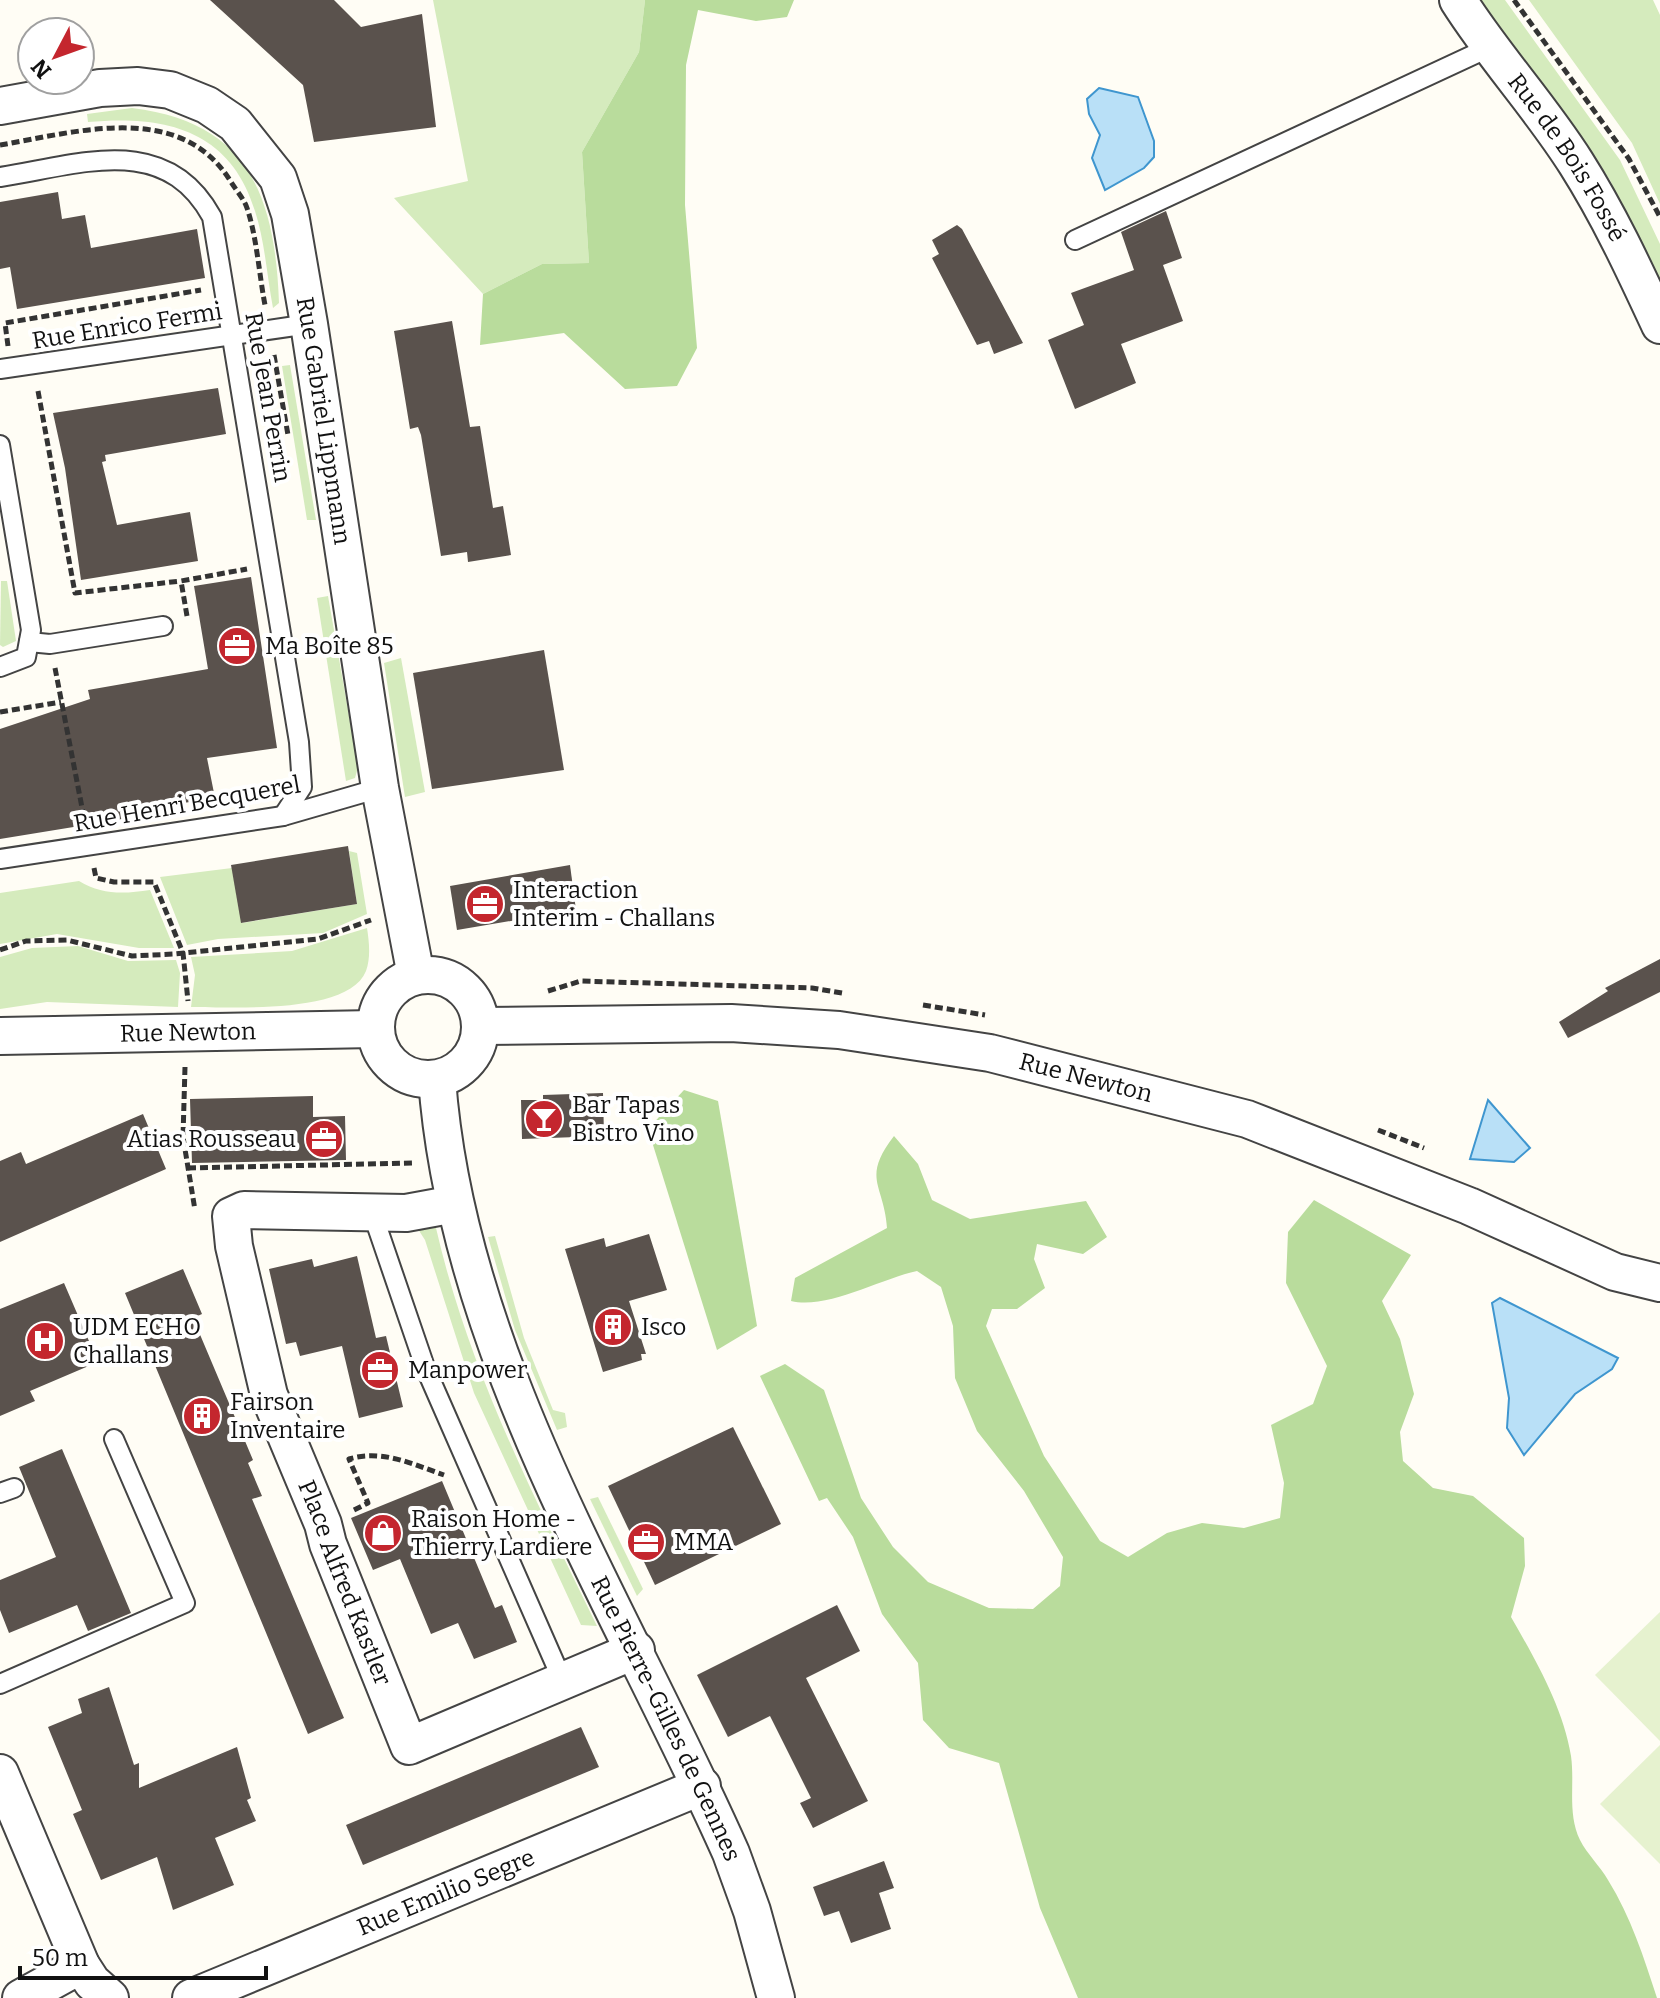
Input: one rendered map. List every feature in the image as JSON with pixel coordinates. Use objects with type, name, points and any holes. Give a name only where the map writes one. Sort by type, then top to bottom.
[{"type":"street","name":"Rue de Bois Fossé","points":[[1458,0],[1488,48],[1526,93],[1575,161],[1617,233],[1660,325]]},
{"type":"street","name":"Rue Gabriel Lippmann","points":[[0,106],[100,88],[138,86],[170,90],[207,105],[235,124],[278,178],[290,214],[380,788],[416,976]]},
{"type":"street","points":[[416,976],[449,978],[472,998],[481,1026],[475,1050],[460,1069],[437,1079],[408,1076],[384,1057],[374,1029],[380,1004],[396,984],[416,976]]},
{"type":"street","name":"Rue Newton","points":[[481,1026],[747,1024],[839,1030],[990,1053],[1247,1119],[1469,1206],[1615,1272],[1660,1283]]},
{"type":"street","name":"Rue Newton","points":[[0,1036],[374,1029]]},
{"type":"street","name":"Rue Pierre-Gilles de Gennes","points":[[437,1079],[446,1159],[455,1204],[487,1318],[520,1405],[702,1786],[752,1911],[776,1998]]},
{"type":"street","name":"Place Alfred Kastler","points":[[455,1204],[406,1213],[244,1210],[231,1216],[236,1255],[269,1395],[409,1746],[564,1684],[636,1650]]},
{"type":"street","points":[[0,1773],[81,1965],[92,1982],[110,1998]]},
{"type":"street","name":"Rue Emilio Segre","points":[[191,1998],[702,1786]]},
{"type":"street","points":[[21,1998],[81,1965]]},
{"type":"lane","points":[[1075,240],[1488,48]]},
{"type":"lane","name":"Rue Jean Perrin","points":[[0,177],[128,158],[151,162],[184,179],[201,196],[212,217],[299,742],[302,787],[283,816]]},
{"type":"lane","name":"Rue Enrico Fermi","points":[[5,369],[309,324]]},
{"type":"lane","points":[[0,445],[31,630],[26,657],[0,667]]},
{"type":"lane","points":[[29,642],[50,644],[163,626]]},
{"type":"lane","name":"Rue Henri Becquerel","points":[[0,859],[283,816],[380,788]]},
{"type":"lane","points":[[372,1212],[425,1367],[564,1684]]},
{"type":"lane","points":[[0,1684],[185,1603],[114,1439]]},
{"type":"path","points":[[1514,0],[1620,146],[1660,217]]},
{"type":"path","points":[[181,581],[75,593],[40,391],[15,392],[5,369],[5,323],[207,289],[214,336]]},
{"type":"path","points":[[237,360],[274,355]]},
{"type":"path","points":[[50,644],[96,878],[114,882],[154,882],[183,953],[188,985],[183,1137],[195,1210]]},
{"type":"path","points":[[0,712],[61,702]]},
{"type":"path","points":[[0,950],[26,941],[67,940],[132,956],[183,953],[318,939],[372,920],[403,914]]},
{"type":"path","points":[[188,1168],[401,1165],[446,1159]]},
{"type":"path","points":[[323,1524],[368,1503],[349,1459],[368,1453],[395,1458],[476,1486]]},
{"type":"green space","points":[[433,0],[645,0],[639,52],[582,152],[589,263],[542,264],[483,294],[394,198],[468,181]]},
{"type":"green space","points":[[645,0],[794,0],[787,17],[756,21],[698,10],[686,65],[685,205],[697,348],[677,386],[625,389],[564,333],[480,345],[483,294],[542,264],[589,263],[582,152],[639,52]]},
{"type":"green space","points":[[1480,0],[1505,0],[1620,160],[1660,244],[1660,290],[1610,180]]},
{"type":"green space","points":[[1529,0],[1653,0],[1660,15],[1660,204],[1632,143]]},
{"type":"green space","points":[[132,108],[171,116],[203,129],[228,147],[248,170],[271,229],[279,303],[273,308],[264,247],[244,183],[229,162],[211,145],[191,133],[143,121],[88,122],[87,114]]},
{"type":"green space","points":[[290,365],[316,520],[307,520],[282,366]]},
{"type":"green space","points":[[1,581],[7,581],[16,641],[3,647],[0,645]]},
{"type":"green space","points":[[328,596],[358,767],[355,778],[346,781],[317,598]]},
{"type":"green space","points":[[401,658],[425,792],[405,797],[384,663]]},
{"type":"green space","points":[[349,851],[357,853],[367,914],[323,933],[218,939],[187,945],[160,877],[232,868],[242,923],[357,904]]},
{"type":"green space","points":[[79,881],[113,892],[150,890],[174,948],[139,948],[57,934],[0,944],[0,893]]},
{"type":"green space","points":[[367,928],[369,955],[366,971],[355,985],[337,995],[286,1006],[191,1007],[195,975],[191,957],[292,951]]},
{"type":"green space","points":[[78,946],[128,961],[176,960],[180,973],[178,1007],[47,1002],[0,1009],[0,957],[32,948]]},
{"type":"green space","points":[[684,1090],[718,1101],[757,1326],[717,1350],[648,1129]]},
{"type":"green space","points":[[894,1136],[918,1164],[932,1200],[970,1219],[1086,1201],[1107,1237],[1083,1254],[1037,1244],[1034,1259],[1045,1288],[1017,1309],[992,1309],[986,1326],[1044,1456],[1100,1541],[1128,1557],[1167,1533],[1202,1523],[1244,1528],[1280,1518],[1284,1483],[1271,1425],[1313,1404],[1327,1366],[1286,1283],[1288,1232],[1314,1200],[1411,1255],[1382,1301],[1400,1339],[1414,1394],[1400,1432],[1403,1461],[1433,1488],[1473,1496],[1524,1538],[1525,1566],[1511,1617],[1547,1684],[1562,1720],[1571,1756],[1572,1809],[1576,1830],[1624,1908],[1657,1998],[1078,1998],[1040,1908],[999,1763],[949,1748],[923,1720],[918,1663],[882,1614],[853,1537],[827,1498],[819,1501],[760,1376],[785,1364],[824,1390],[861,1498],[893,1547],[928,1582],[989,1608],[1033,1609],[1060,1586],[1063,1557],[1024,1491],[977,1431],[955,1378],[953,1326],[941,1287],[917,1271],[836,1298],[805,1303],[791,1301],[795,1278],[887,1228],[876,1172],[884,1150]]},
{"type":"green space","points":[[416,1226],[436,1228],[484,1381],[527,1480],[597,1626],[581,1625],[474,1393],[425,1240]]},
{"type":"green space","points":[[495,1236],[524,1338],[553,1410],[565,1413],[567,1427],[557,1430],[515,1330],[488,1237]]},
{"type":"green space","points":[[598,1497],[643,1589],[637,1596],[590,1499]]},
{"type":"green space","points":[[1660,1612],[1660,1741],[1595,1675]]},
{"type":"green space","points":[[1660,1745],[1660,1864],[1600,1804]]},
{"type":"water","points":[[1099,88],[1138,97],[1154,141],[1154,157],[1144,168],[1105,190],[1092,158],[1100,135],[1089,114],[1087,99]]},
{"type":"water","points":[[1488,1100],[1530,1148],[1514,1162],[1470,1159]]},
{"type":"water","points":[[1500,1298],[1618,1358],[1612,1369],[1575,1394],[1524,1455],[1507,1428],[1509,1398],[1492,1303]]},
{"type":"building","points":[[210,0],[334,0],[361,27],[422,14],[436,127],[314,142],[303,85]]},
{"type":"building","points":[[58,192],[62,219],[85,215],[91,248],[197,229],[205,278],[17,309],[10,267],[0,269],[0,202]]},
{"type":"building","points":[[1166,211],[1182,258],[1163,265],[1183,321],[1121,344],[1136,383],[1075,409],[1048,340],[1084,325],[1071,293],[1134,270],[1121,232]]},
{"type":"building","points":[[957,225],[962,229],[1023,343],[994,354],[989,341],[977,345],[932,258],[939,254],[932,240]]},
{"type":"building","points":[[452,321],[470,427],[480,426],[493,508],[503,506],[511,555],[468,562],[467,552],[441,556],[421,435],[418,427],[410,429],[394,331]]},
{"type":"building","points":[[218,388],[226,434],[105,455],[106,461],[102,462],[117,525],[190,512],[198,561],[81,580],[65,468],[53,413]]},
{"type":"building","points":[[251,577],[277,748],[207,758],[215,798],[146,809],[147,815],[0,839],[0,729],[90,699],[88,690],[208,669],[194,586]]},
{"type":"building","points":[[544,650],[564,770],[432,789],[413,673]]},
{"type":"building","points":[[348,846],[357,904],[241,923],[231,865]]},
{"type":"building","points":[[570,865],[576,910],[457,930],[450,886]]},
{"type":"building","points":[[1660,959],[1660,992],[1568,1038],[1559,1022],[1608,991],[1605,988]]},
{"type":"building","points":[[603,1093],[604,1136],[522,1139],[521,1100],[543,1100],[543,1095]]},
{"type":"building","points":[[313,1096],[313,1117],[345,1116],[346,1160],[192,1163],[190,1099]]},
{"type":"building","points":[[143,1114],[166,1169],[0,1242],[0,1161],[21,1152],[26,1164]]},
{"type":"building","name":"Isco","points":[[649,1234],[667,1290],[629,1301],[646,1354],[641,1354],[642,1360],[603,1372],[565,1249],[604,1238],[606,1247]]},
{"type":"building","points":[[357,1256],[376,1338],[386,1336],[403,1407],[359,1418],[342,1346],[300,1356],[296,1342],[286,1344],[269,1269],[312,1259],[314,1267]]},
{"type":"building","points":[[183,1269],[202,1314],[193,1318],[253,1460],[248,1463],[262,1496],[252,1499],[344,1718],[308,1734],[125,1293]]},
{"type":"building","name":"UDM ECHO Challans","points":[[64,1283],[98,1362],[30,1391],[35,1401],[0,1416],[0,1309]]},
{"type":"building","points":[[733,1427],[781,1524],[655,1585],[608,1486]]},
{"type":"building","points":[[62,1449],[131,1613],[88,1631],[77,1605],[9,1633],[0,1610],[0,1580],[56,1557],[19,1467]]},
{"type":"building","points":[[442,1481],[495,1608],[502,1605],[517,1642],[474,1659],[458,1623],[431,1634],[400,1559],[373,1570],[351,1518]]},
{"type":"building","points":[[837,1605],[860,1651],[806,1678],[868,1801],[813,1828],[800,1803],[811,1798],[770,1716],[728,1737],[697,1675]]},
{"type":"building","points":[[109,1687],[134,1765],[139,1763],[139,1788],[237,1747],[251,1798],[247,1800],[256,1821],[215,1838],[234,1885],[173,1910],[157,1857],[101,1880],[73,1814],[82,1810],[48,1727],[82,1713],[78,1699]]},
{"type":"building","points":[[581,1727],[599,1767],[363,1865],[346,1825]]},
{"type":"building","points":[[884,1861],[894,1888],[879,1893],[891,1929],[851,1943],[839,1911],[824,1916],[813,1887]]},
{"type":"place","name":"Ma Boîte 85","points":[[237,646]]},
{"type":"place","name":"Interaction Interim - Challans","points":[[485,904]]},
{"type":"place","name":"Bar Tapas Bistro Vino","points":[[544,1119]]},
{"type":"place","name":"Atias Rousseau","points":[[324,1139]]},
{"type":"place","name":"Isco","points":[[613,1327]]},
{"type":"place","name":"UDM ECHO Challans","points":[[45,1341]]},
{"type":"place","name":"Manpower","points":[[380,1370]]},
{"type":"place","name":"Fairson Inventaire","points":[[202,1416]]},
{"type":"place","name":"Raison Home - Thierry Lardiere","points":[[383,1533]]},
{"type":"place","name":"MMA","points":[[646,1542]]}]
